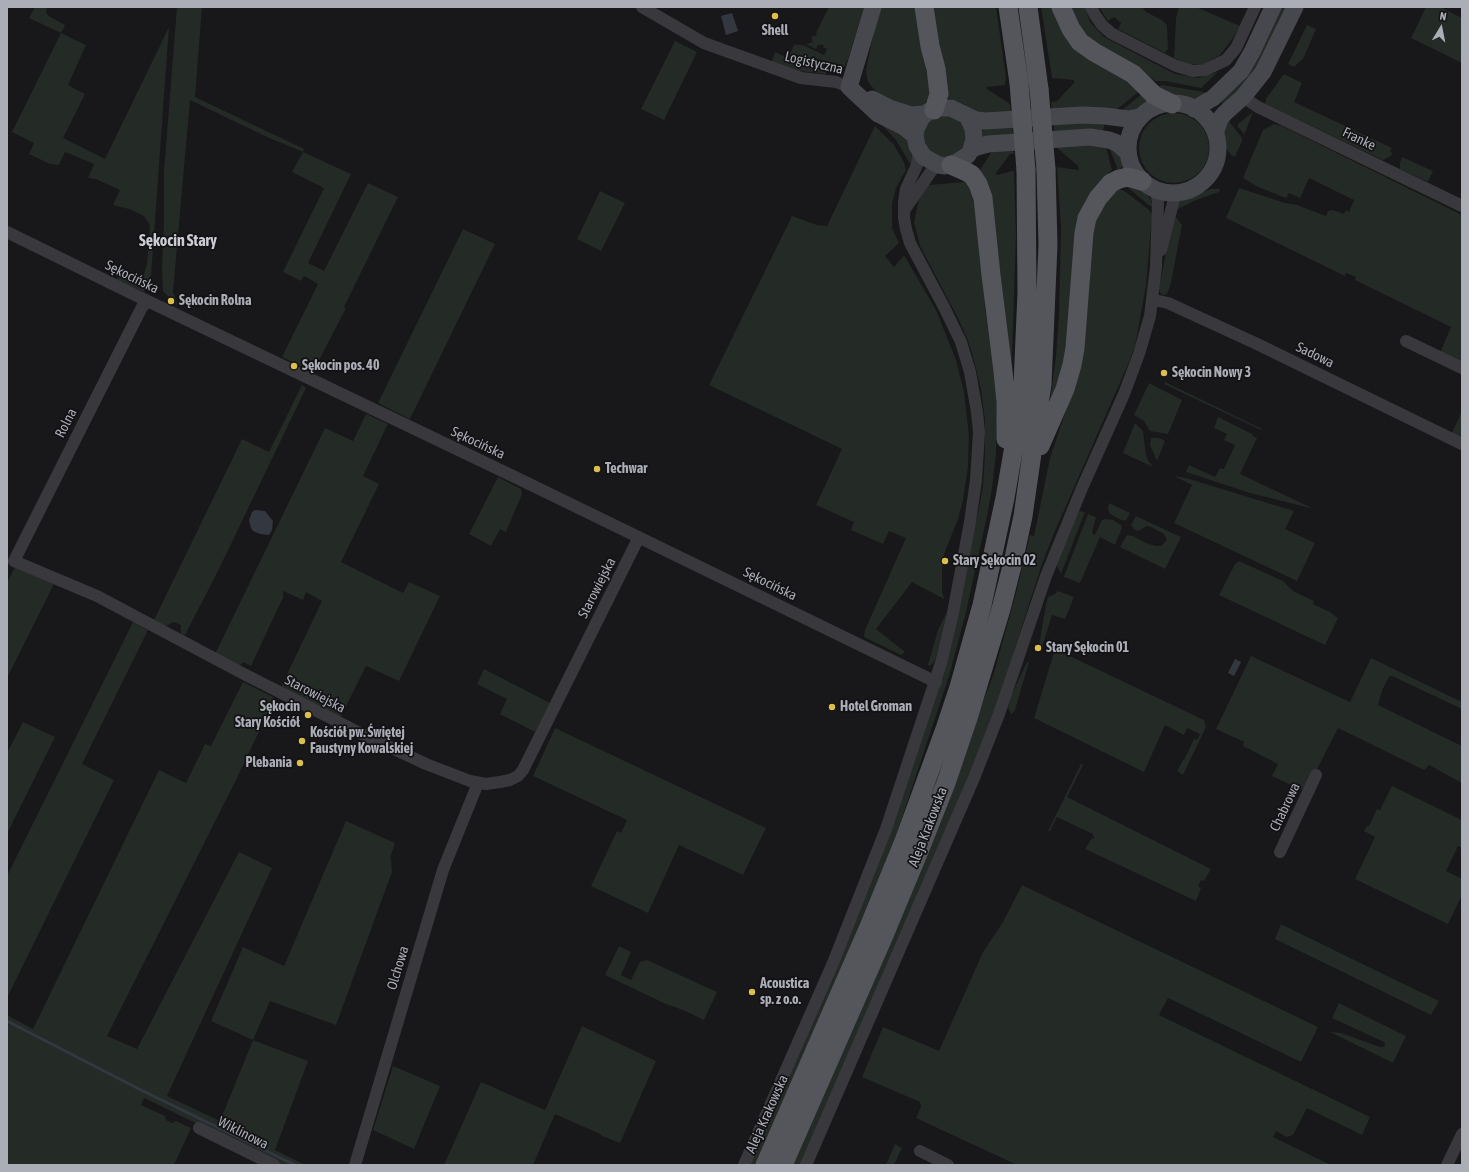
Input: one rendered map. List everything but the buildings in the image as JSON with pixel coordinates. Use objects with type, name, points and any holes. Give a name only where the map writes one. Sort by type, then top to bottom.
[{"type":"main road","points":[[849,87],[873,7]]},
{"type":"main road","points":[[917,143],[919,120],[929,112],[939,94],[924,7]]},
{"type":"main road","points":[[1005,498],[1023,384],[1028,293],[1026,170],[1019,83],[1008,7]]},
{"type":"main road","points":[[1028,7],[1039,89],[1046,169],[1048,245],[1042,384],[1030,474]]},
{"type":"main road","points":[[1061,7],[1071,29],[1080,42],[1094,52],[1133,74],[1154,95],[1172,104],[1194,109],[1208,119],[1216,131]]},
{"type":"main road","points":[[1194,109],[1213,98],[1241,71],[1252,52],[1273,7]]},
{"type":"main road","points":[[1030,474],[1042,439],[1065,389],[1072,365],[1075,348],[1084,233],[1087,218],[1098,198],[1111,183],[1128,177],[1170,192],[1180,192],[1188,191],[1196,187],[1210,174],[1217,157],[1218,146],[1216,131],[1220,119],[1243,96],[1263,72],[1295,7]]},
{"type":"main road","points":[[849,87],[890,108],[911,115],[929,112],[938,108],[951,108],[958,110],[968,117],[985,122],[1082,115],[1128,119],[1139,117]]},
{"type":"main road","points":[[849,87],[878,114],[904,127],[917,143],[924,157],[967,172],[972,175],[978,184],[983,198],[1006,402],[1005,498]]},
{"type":"main road","points":[[1148,185],[1132,166],[1128,153],[1130,132],[1139,117],[1152,108],[1172,104]]},
{"type":"main road","points":[[968,117],[974,134],[971,150]]},
{"type":"main road","points":[[945,165],[962,160],[971,150],[988,144],[1090,137],[1105,139],[1116,143],[1128,153]]},
{"type":"main road","name":"Aleja Krakowska","points":[[783,1165],[901,895],[946,783],[968,718],[1001,609],[1016,551],[1030,474]]},
{"type":"main road","name":"Aleja Krakowska","points":[[765,1165],[868,929],[930,771],[958,687],[982,605],[1005,498]]},
{"type":"street","name":"Logistyczna","points":[[642,7],[684,32],[712,46],[800,78],[836,82],[849,87]]},
{"type":"street","points":[[1091,7],[1102,25],[1111,33],[1184,70],[1193,71],[1205,70],[1226,60],[1236,48],[1255,7]]},
{"type":"street","name":"Franke","points":[[1243,96],[1258,107],[1462,206]]},
{"type":"street","name":"Aleja Krakowska","points":[[744,1165],[838,950],[886,829],[936,682],[953,613],[970,522],[976,480],[979,432],[970,372],[961,342],[910,243],[906,229],[904,202],[906,189],[917,165],[917,143]]},
{"type":"street","points":[[904,210],[932,170],[945,165]]},
{"type":"street","points":[[806,1165],[986,751],[1046,576],[1132,373],[1143,342],[1152,301],[1156,267],[1158,201],[1148,185]]},
{"type":"street","points":[[1156,267],[1174,199],[1180,192]]},
{"type":"street","name":"Sękocińska","points":[[7,232],[936,682]]},
{"type":"street","name":"Rolna","points":[[14,561],[142,307],[148,301]]},
{"type":"street","name":"Sadowa","points":[[1152,301],[1168,303],[1261,346],[1462,444]]},
{"type":"street","points":[[1406,341],[1462,368]]},
{"type":"street","name":"Starowiejska","points":[[14,561],[97,596],[242,673],[358,732],[426,764],[470,782],[486,784],[510,780],[518,776],[523,770],[639,537]]},
{"type":"street","name":"Chabrowa","points":[[1280,852],[1316,775]]},
{"type":"street","name":"Olchowa","points":[[355,1165],[443,870],[478,783]]},
{"type":"street","name":"Wiklinowa","points":[[199,1128],[257,1162],[274,1165]]},
{"type":"street","points":[[1447,1165],[1462,1134]]},
{"type":"street","points":[[920,1151],[948,1165]]},
{"type":"shaded area","points":[[35,7],[47,7],[46,13],[49,16],[65,25],[61,33],[29,18]]},
{"type":"shaded area","points":[[177,7],[202,7],[195,97],[304,149],[303,152],[267,137],[190,100],[173,292],[178,306],[163,291],[162,268],[164,171]]},
{"type":"shaded area","points":[[829,7],[864,7],[848,59],[844,67],[838,71],[826,71],[826,74],[800,71],[771,63],[775,52],[788,58],[794,45],[803,45],[824,55],[827,49],[823,47],[824,45],[818,45],[816,49],[806,44],[813,42],[811,37],[817,35],[816,33]]},
{"type":"shaded area","points":[[879,7],[916,7],[920,39],[930,91],[924,105],[916,109],[878,94],[868,82],[866,71]]},
{"type":"shaded area","points":[[931,7],[996,7],[1006,77],[1005,85],[986,87],[1010,104],[1011,115],[987,116],[948,98],[946,95]]},
{"type":"shaded area","points":[[1041,7],[1054,7],[1137,89],[1137,93],[1115,111],[1052,111],[1051,102],[1057,101],[1074,83],[1074,80],[1052,78]]},
{"type":"shaded area","points":[[1070,7],[1085,7],[1090,22],[1104,37],[1175,74],[1198,78],[1218,72],[1201,88],[1165,81],[1155,81],[1131,62],[1091,39],[1083,31]]},
{"type":"shaded area","points":[[1099,7],[1142,7],[1146,12],[1162,20],[1167,25],[1168,49],[1165,53],[1118,29],[1121,23],[1114,17],[1108,21]]},
{"type":"shaded area","points":[[1179,7],[1196,7],[1240,26],[1220,55],[1205,64],[1187,64],[1174,58],[1176,18]]},
{"type":"shaded area","points":[[1281,7],[1288,7],[1258,70],[1224,106],[1220,101]]},
{"type":"shaded area","points":[[1426,7],[1440,7],[1462,18],[1462,63],[1411,38]]},
{"type":"shaded area","points":[[732,13],[738,31],[726,35],[721,16]]},
{"type":"shaded area","points":[[1307,25],[1316,29],[1303,59],[1294,67],[1288,64]]},
{"type":"shaded area","points":[[169,27],[151,276],[144,292],[117,280],[119,274],[122,273],[128,273],[139,278],[144,274],[147,264],[150,225],[144,216],[129,209],[113,205],[120,190],[96,179],[88,178],[94,164],[65,152],[59,165],[50,164],[29,154],[34,143],[12,132],[61,33],[86,45],[68,85],[85,94],[63,138],[105,159]]},
{"type":"shaded area","points":[[675,41],[697,52],[664,120],[641,109]]},
{"type":"shaded area","points":[[1284,74],[1302,83],[1294,102],[1392,148],[1390,151],[1392,153],[1391,156],[1383,160],[1265,104],[1266,99]]},
{"type":"shaded area","points":[[1163,85],[1204,92],[1206,95],[1195,99],[1173,96],[1156,87]]},
{"type":"shaded area","points":[[1143,93],[1147,102],[1146,104],[1137,110],[1121,111]]},
{"type":"shaded area","points":[[1253,112],[1244,134],[1238,127],[1238,124]]},
{"type":"shaded area","points":[[943,113],[962,122],[967,137],[960,151],[946,157],[941,157],[931,153],[923,140],[923,129],[933,116]]},
{"type":"shaded area","points":[[1174,113],[1187,116],[1199,123],[1206,135],[1209,148],[1206,161],[1199,173],[1187,180],[1174,183],[1161,180],[1149,173],[1142,161],[1139,148],[1142,135],[1149,123],[1161,116]]},
{"type":"shaded area","points":[[1228,120],[1242,138],[1235,157],[1231,155],[1226,148],[1224,128]]},
{"type":"shaded area","points":[[1054,123],[1105,123],[1103,131],[1054,131]]},
{"type":"shaded area","points":[[1274,124],[1282,126],[1462,215],[1462,364],[1440,353],[1451,327],[1355,280],[1356,277],[1346,273],[1345,276],[1226,218],[1239,188],[1285,203],[1297,205],[1326,216],[1328,211],[1333,210],[1344,214],[1346,210],[1349,212],[1354,200],[1309,178],[1300,198],[1289,193],[1286,198],[1258,187],[1243,178],[1263,130]]},
{"type":"shaded area","points":[[882,125],[904,131],[914,155],[912,167],[896,140]]},
{"type":"shaded area","points":[[875,126],[894,145],[904,162],[906,170],[896,188],[892,204],[892,228],[899,243],[885,256],[894,267],[904,255],[936,310],[956,360],[964,392],[969,435],[968,467],[963,500],[958,519],[944,554],[942,568],[942,592],[944,599],[912,582],[876,629],[905,652],[901,655],[864,637],[865,630],[906,538],[889,531],[883,544],[851,530],[854,522],[816,505],[842,449],[709,385],[792,216],[817,225],[827,226]]},
{"type":"shaded area","points":[[1012,126],[1013,135],[981,141],[980,128]]},
{"type":"shaded area","points":[[1093,144],[1106,147],[1112,170],[1102,179],[1066,357],[1049,407],[1056,356],[1059,315],[1061,227],[1057,167],[1079,170],[1078,166],[1056,147]]},
{"type":"shaded area","points":[[1109,147],[1121,156],[1124,166],[1118,170]]},
{"type":"shaded area","points":[[1013,148],[1014,154],[1010,154],[996,173],[997,175],[1014,172],[1016,236],[1011,386],[980,172],[992,151]]},
{"type":"shaded area","points":[[303,152],[351,174],[308,263],[324,271],[368,183],[398,197],[344,307],[346,308],[313,372],[282,357],[318,284],[304,276],[301,281],[283,272],[324,188],[292,172]]},
{"type":"shaded area","points":[[1402,157],[1433,171],[1428,182],[1400,169]]},
{"type":"shaded area","points":[[965,182],[970,185],[973,194],[982,264],[985,308],[996,382],[996,453],[992,489],[986,521],[966,612],[950,673],[896,836],[842,967],[755,1165],[750,1165],[837,964],[964,582],[983,487],[985,421],[981,389],[967,338],[920,246],[914,222],[919,199],[928,185]]},
{"type":"shaded area","points":[[1127,187],[1142,188],[1151,200],[1153,206],[1150,206]]},
{"type":"shaded area","points":[[1211,189],[1220,189],[1219,192],[1196,200],[1176,210],[1182,200]]},
{"type":"shaded area","points":[[1116,190],[1126,192],[1152,214],[1146,286],[1135,346],[1054,533],[1041,567],[996,707],[974,767],[800,1165],[790,1165],[951,786],[994,673],[1030,535],[1034,536],[1050,458],[1077,377],[1094,228],[1097,218],[1106,202]]},
{"type":"shaded area","points":[[600,191],[625,203],[601,251],[577,239]]},
{"type":"shaded area","points":[[1173,216],[1175,216],[1182,225],[1171,283],[1167,294],[1164,295],[1161,294],[1159,289]]},
{"type":"shaded area","points":[[463,229],[495,244],[410,419],[378,403]]},
{"type":"shaded area","points":[[1165,382],[1262,429],[1261,430],[1164,384]]},
{"type":"shaded area","points":[[1149,383],[1182,400],[1168,434],[1150,431],[1144,421],[1134,415]]},
{"type":"shaded area","points":[[302,385],[306,388],[219,569],[185,635],[181,634],[181,625],[174,622],[166,626],[154,620],[242,439],[269,452]]},
{"type":"shaded area","points":[[1462,411],[1461,436],[1457,438],[1451,435]]},
{"type":"shaded area","points":[[366,414],[388,424],[363,476],[379,484],[341,562],[403,593],[409,582],[440,596],[399,681],[366,666],[340,718],[280,689],[322,601],[306,592],[303,600],[283,591],[283,598],[251,666],[243,662],[239,667],[215,654],[325,428],[353,441]]},
{"type":"shaded area","points":[[1218,417],[1257,438],[1240,474],[1314,509],[1250,493],[1186,472],[1189,465],[1215,477],[1220,468],[1224,469],[1235,445],[1224,440],[1227,434],[1214,428]]},
{"type":"shaded area","points":[[1135,423],[1143,431],[1146,455],[1153,467],[1123,453]]},
{"type":"shaded area","points":[[1151,438],[1159,438],[1165,441],[1157,461],[1150,445]]},
{"type":"shaded area","points":[[1174,476],[1186,478],[1294,511],[1285,529],[1315,543],[1297,581],[1174,523],[1192,485]]},
{"type":"shaded area","points":[[498,477],[521,489],[522,494],[506,532],[500,529],[491,546],[469,534]]},
{"type":"shaded area","points":[[1109,503],[1130,513],[1125,521],[1109,513]]},
{"type":"shaded area","points":[[255,510],[265,511],[273,521],[272,530],[269,535],[260,534],[253,531],[251,528],[249,520],[252,512]]},
{"type":"shaded area","points":[[1079,511],[1085,512],[1061,574],[1057,566],[1059,557]]},
{"type":"shaded area","points":[[1088,514],[1096,517],[1092,533],[1095,535],[1102,520],[1105,519],[1113,520],[1121,525],[1122,528],[1115,545],[1100,537],[1080,583],[1064,576]]},
{"type":"shaded area","points":[[1136,516],[1181,537],[1165,569],[1120,547],[1127,535],[1156,546],[1161,546],[1167,540],[1164,534],[1151,527],[1147,526],[1138,531],[1134,529],[1131,525]]},
{"type":"shaded area","points":[[1239,561],[1283,581],[1293,591],[1314,601],[1313,604],[1330,612],[1338,618],[1325,645],[1219,595],[1235,564]]},
{"type":"shaded area","points":[[15,567],[54,584],[7,678],[7,583]]},
{"type":"shaded area","points":[[1058,591],[1074,597],[1065,619],[1052,615],[1042,647],[1039,646],[1048,597]]},
{"type":"shaded area","points":[[947,612],[935,661],[930,666],[928,665],[938,630]]},
{"type":"shaded area","points":[[133,622],[148,630],[82,764],[114,780],[7,998],[7,876]]},
{"type":"shaded area","points":[[1055,649],[1204,720],[1206,727],[1183,775],[1177,771],[1194,739],[1197,740],[1200,734],[1187,728],[1184,735],[1165,725],[1144,772],[1034,718]]},
{"type":"shaded area","points":[[1251,656],[1350,702],[1371,658],[1462,702],[1462,709],[1390,676],[1382,691],[1378,705],[1462,746],[1462,783],[1429,765],[1424,770],[1338,728],[1310,783],[1302,790],[1272,776],[1278,764],[1243,746],[1244,742],[1216,729]]},
{"type":"shaded area","points":[[1235,659],[1241,662],[1234,676],[1228,673]]},
{"type":"shaded area","points":[[1027,662],[1029,662],[1015,710],[1011,714],[1008,708],[1010,698]]},
{"type":"shaded area","points":[[484,669],[550,703],[535,732],[500,714],[507,699],[477,684]]},
{"type":"shaded area","points":[[243,682],[275,698],[236,780],[107,1036],[137,1049],[239,852],[272,868],[167,1096],[220,1121],[253,1040],[308,1061],[275,1150],[305,1165],[282,1165],[144,1098],[141,1105],[165,1116],[166,1120],[172,1123],[176,1121],[191,1128],[174,1165],[7,1165],[7,1015],[33,1029],[159,770],[186,783],[205,744],[211,746]]},
{"type":"shaded area","points":[[23,722],[55,737],[7,834],[7,753]]},
{"type":"shaded area","points":[[555,728],[766,828],[743,875],[679,845],[648,913],[591,886],[617,831],[621,833],[627,820],[533,776]]},
{"type":"shaded area","points":[[1081,764],[1083,765],[1067,797],[1211,869],[1204,881],[1201,880],[1198,886],[1201,888],[1196,901],[1085,849],[1092,838],[1094,839],[1093,834],[1057,817],[1050,831],[1048,831]]},
{"type":"shaded area","points":[[1392,786],[1462,820],[1462,848],[1458,846],[1446,871],[1462,879],[1462,895],[1448,924],[1355,879],[1375,837],[1364,831],[1367,826],[1369,826],[1377,809],[1380,810]]},
{"type":"shaded area","points":[[346,821],[395,843],[390,858],[392,872],[336,1025],[270,1001],[253,1040],[211,1021],[243,947],[284,966]]},
{"type":"shaded area","points":[[1022,885],[1318,1027],[1301,1062],[1168,998],[1159,1015],[1370,1117],[1362,1135],[1307,1108],[1293,1135],[1287,1137],[1276,1131],[1273,1137],[1331,1165],[1017,1165],[916,1118],[921,1107],[920,1102],[862,1077],[883,1027],[939,1051],[983,952],[1003,922]]},
{"type":"shaded area","points":[[1281,924],[1439,1001],[1431,1015],[1275,939]]},
{"type":"shaded area","points":[[619,946],[631,952],[621,975],[631,980],[640,962],[647,960],[717,992],[704,1020],[605,975]]},
{"type":"shaded area","points":[[1339,1003],[1406,1036],[1393,1063],[1330,1032],[1341,1033],[1380,1047],[1384,1047],[1385,1045],[1384,1042],[1332,1018]]},
{"type":"shaded area","points":[[582,1026],[656,1061],[620,1143],[555,1114],[533,1165],[444,1165],[481,1082],[545,1110]]},
{"type":"shaded area","points":[[393,1066],[440,1086],[414,1149],[373,1130]]},
{"type":"shaded area","points":[[895,1144],[902,1148],[894,1165],[886,1165]]},
{"type":"waterway","points":[[7,1021],[141,1090],[295,1165]]},
{"type":"place","name":"Shell","points":[[775,16]]},
{"type":"place","name":"Sękocin Rolna","points":[[171,301]]},
{"type":"place","name":"Sękocin pos. 40","points":[[294,366]]},
{"type":"place","name":"Sękocin Nowy 3","points":[[1164,373]]},
{"type":"place","name":"Techwar","points":[[597,469]]},
{"type":"place","name":"Stary Sękocin 02","points":[[945,561]]},
{"type":"place","name":"Stary Sękocin 01","points":[[1038,648]]},
{"type":"place","name":"Hotel Groman","points":[[832,707]]},
{"type":"place","name":"Sękocin Stary Kościół","points":[[308,715]]},
{"type":"place","name":"Kościół pw. Świętej Faustyny Kowalskiej","points":[[302,741]]},
{"type":"place","name":"Plebania","points":[[300,763]]},
{"type":"place","name":"Acoustica sp. z o.o.","points":[[752,992]]},
{"type":"district","name":"Sękocin Stary","points":[[178,241]]}]
